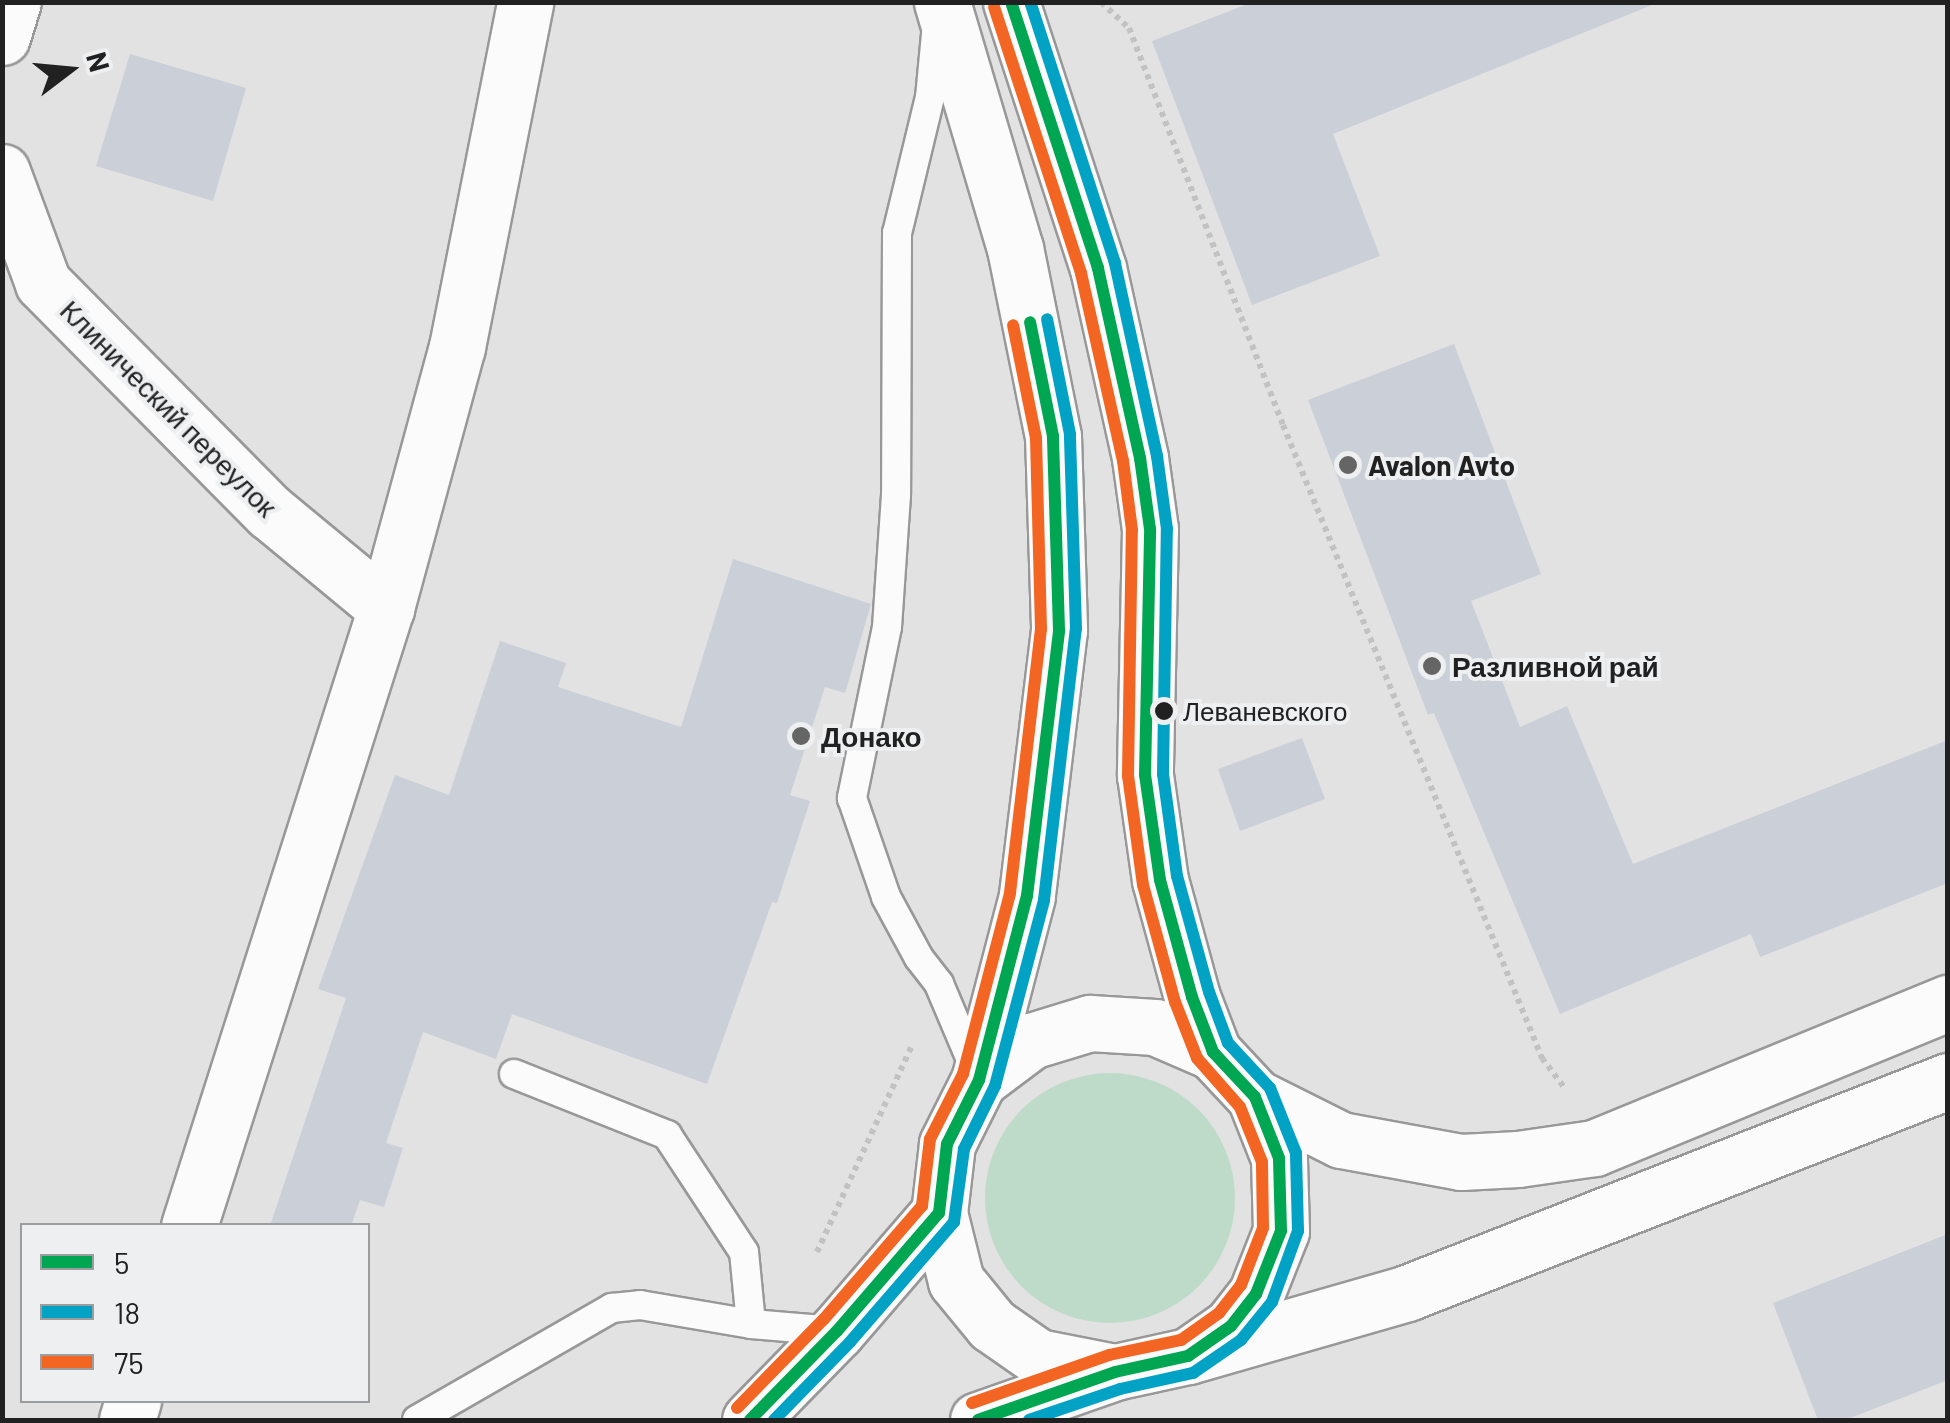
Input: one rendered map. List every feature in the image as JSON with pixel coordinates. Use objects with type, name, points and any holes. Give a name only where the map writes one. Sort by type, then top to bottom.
[{"type":"main road","points":[[2,37],[13,2]]},
{"type":"main road","points":[[190,1223],[386,608],[457,346],[525,2]]},
{"type":"main road","points":[[941,2],[1015,248],[1053,436],[1059,630],[1027,896],[979,1080],[948,1144],[939,1213],[956,1281],[992,1325],[1038,1357],[1115,1372]]},
{"type":"main road","points":[[1011,2],[1098,268],[1140,458],[1150,529],[1145,758],[1150,822],[1176,943],[1214,1052],[1255,1097],[1280,1158],[1281,1231],[1256,1294],[1232,1326],[1188,1356]]},
{"type":"main road","name":"Клинический переулок","points":[[2,172],[43,283],[270,512],[386,608]]},
{"type":"main road","points":[[1255,1097],[1341,1140],[1461,1162],[1594,1148],[1948,1003]]},
{"type":"main road","points":[[979,1080],[1030,1040],[1090,1023],[1155,1027],[1214,1052]]},
{"type":"main road","points":[[978,1420],[1115,1372],[1188,1356],[1407,1293],[1948,1080]]},
{"type":"main road","points":[[750,1420],[837,1331],[939,1213]]},
{"type":"lane","points":[[941,2],[930,96],[896,233],[896,495],[887,627],[852,798],[886,896],[919,958],[940,984],[979,1080]]},
{"type":"lane","points":[[514,1074],[666,1134],[744,1252],[750,1324]]},
{"type":"lane","points":[[417,1420],[612,1308],[640,1304],[750,1324],[837,1331]]},
{"type":"path","points":[[1101,2],[1129,28],[1283,425],[1542,1058],[1577,1105],[1594,1148]]},
{"type":"path","points":[[782,1327],[940,984]]},
{"type":"green space","points":[[1110,1073],[1158,1082],[1198,1110],[1226,1150],[1235,1198],[1226,1246],[1198,1286],[1158,1314],[1110,1323],[1062,1314],[1022,1286],[994,1246],[985,1198],[994,1150],[1022,1110],[1062,1082]]},
{"type":"building","points":[[1253,2],[1652,5],[1333,134],[1380,256],[1252,305],[1152,41]]},
{"type":"building","points":[[130,54],[246,88],[213,201],[96,166]]},
{"type":"building","points":[[1454,344],[1541,574],[1471,601],[1520,727],[1567,706],[1633,864],[1948,740],[1948,883],[1760,957],[1751,934],[1560,1014],[1434,713],[1428,715],[1308,400]]},
{"type":"building","points":[[733,559],[871,604],[845,693],[825,687],[790,795],[810,801],[777,903],[772,902],[707,1084],[512,1014],[496,1059],[423,1032],[386,1143],[403,1148],[384,1207],[360,1200],[352,1223],[271,1223],[346,998],[318,989],[395,775],[449,795],[500,641],[566,663],[558,687],[681,727]]},
{"type":"building","points":[[1302,738],[1325,799],[1240,831],[1218,769]]},
{"type":"building","points":[[1948,1234],[1948,1380],[1845,1420],[1818,1420],[1773,1303]]},
{"type":"transit line","name":"5","points":[[978,1420],[1115,1372],[1188,1356],[1231,1326],[1256,1294],[1281,1231],[1279,1158],[1255,1097],[1213,1052],[1192,997],[1160,880],[1145,775],[1150,529],[1140,458],[1098,268],[1011,2]]},
{"type":"transit line","name":"18","points":[[1029,1420],[1120,1389],[1193,1373],[1241,1340],[1272,1302],[1298,1231],[1296,1153],[1270,1088],[1228,1043],[1209,992],[1177,876],[1163,774],[1167,529],[1157,456],[1115,263],[1030,2]]},
{"type":"transit line","name":"75","points":[[972,1403],[1109,1355],[1181,1340],[1219,1313],[1241,1285],[1263,1228],[1262,1162],[1240,1107],[1197,1058],[1175,1002],[1143,885],[1128,776],[1132,530],[1123,461],[1081,273],[994,7]]},
{"type":"transit line","name":"18","points":[[774,1420],[850,1342],[954,1222],[964,1149],[995,1086],[1044,900],[1076,629],[1070,434],[1047,319]]},
{"type":"transit line","name":"5","points":[[750,1420],[837,1331],[939,1213],[947,1144],[979,1080],[1027,896],[1059,630],[1053,436],[1030,322]]},
{"type":"transit line","name":"75","points":[[737,1408],[824,1319],[922,1206],[930,1139],[963,1074],[1010,893],[1041,629],[1036,438],[1013,325]]},
{"type":"place","name":"Avalon Avto","points":[[1348,465]]},
{"type":"place","name":"Разливной рай","points":[[1432,666]]},
{"type":"place","name":"Леваневского","points":[[1164,711]]},
{"type":"place","name":"Донако","points":[[801,736]]}]
